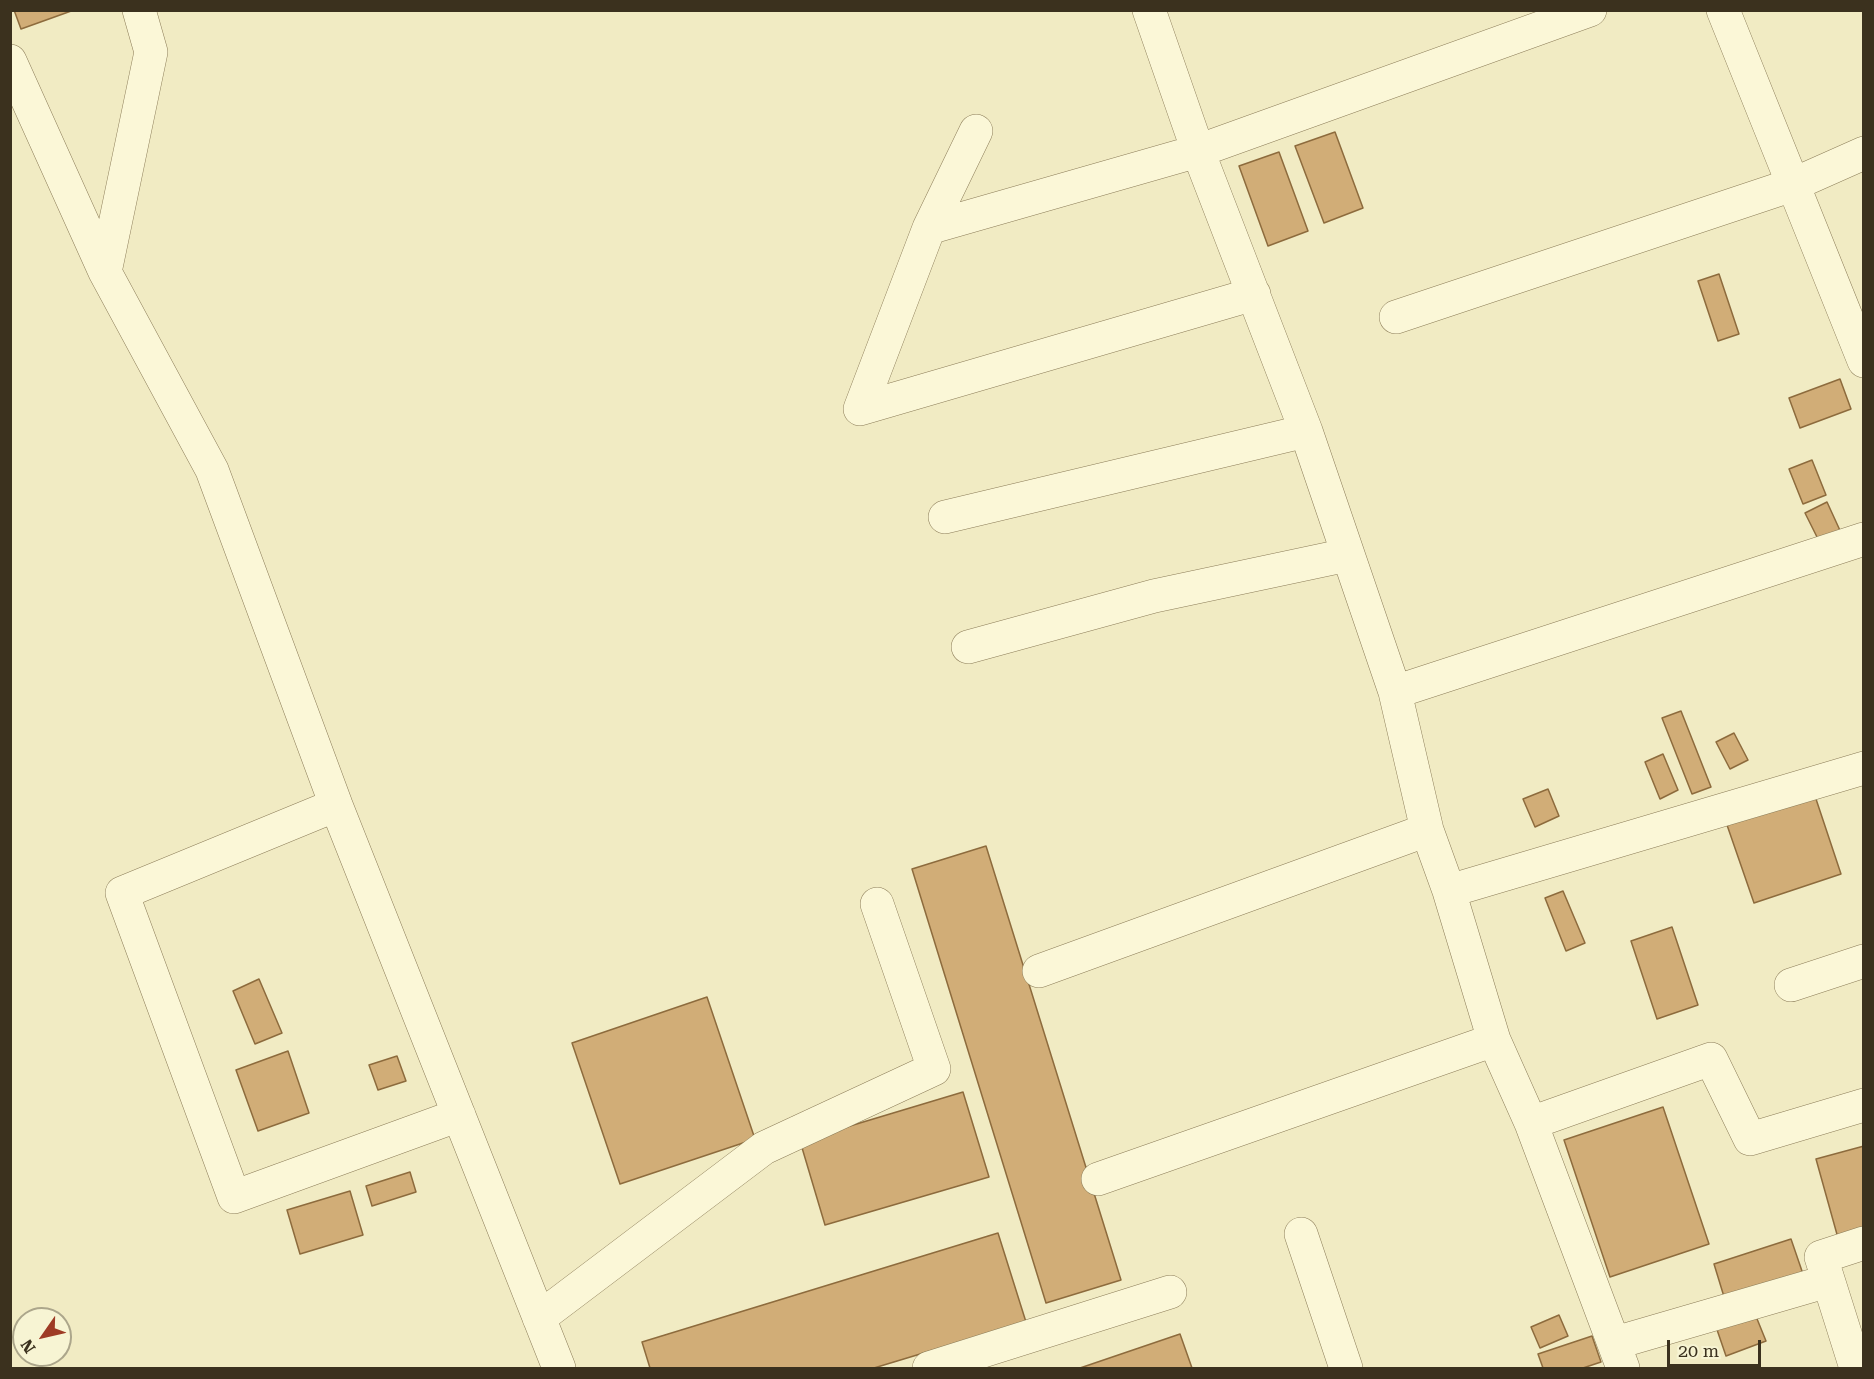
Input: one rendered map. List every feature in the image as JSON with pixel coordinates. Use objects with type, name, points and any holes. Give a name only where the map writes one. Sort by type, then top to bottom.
[{"type":"street","points":[[105,272],[151,52],[139,10]]},
{"type":"street","points":[[1149,10],[1198,151],[1306,430],[1395,692],[1427,830],[1449,891],[1494,1040],[1531,1123],[1619,1356],[1828,1281]]},
{"type":"street","points":[[929,228],[1198,151],[1590,10]]},
{"type":"street","points":[[1723,10],[1863,361]]},
{"type":"street","points":[[10,61],[105,272],[212,470],[336,805],[539,1318],[553,1367]]},
{"type":"street","points":[[976,131],[929,228],[860,409],[1254,294]]},
{"type":"street","points":[[1396,317],[1792,185],[1863,153]]},
{"type":"street","points":[[945,517],[1306,430]]},
{"type":"street","points":[[1395,692],[1863,539]]},
{"type":"street","points":[[968,647],[1154,596],[1347,555]]},
{"type":"street","points":[[1449,891],[1863,768]]},
{"type":"street","points":[[336,805],[122,892],[234,1197],[459,1115]]},
{"type":"street","points":[[1039,970],[1427,830]]},
{"type":"street","points":[[539,1318],[764,1148],[934,1069],[877,904]]},
{"type":"street","points":[[1791,985],[1863,961]]},
{"type":"street","points":[[1098,1179],[1494,1040]]},
{"type":"street","points":[[1531,1123],[1711,1059],[1750,1139],[1863,1105]]},
{"type":"street","points":[[1300,1234],[1346,1368]]},
{"type":"street","points":[[1856,1368],[1821,1257],[1863,1243]]},
{"type":"street","points":[[929,1368],[1170,1292]]},
{"type":"building","points":[[14,10],[74,10],[21,29]]},
{"type":"building","points":[[1335,132],[1363,208],[1324,223],[1295,146]]},
{"type":"building","points":[[1279,152],[1308,231],[1268,246],[1239,166]]},
{"type":"building","points":[[1719,274],[1739,334],[1718,341],[1698,281]]},
{"type":"building","points":[[1840,379],[1851,409],[1800,428],[1789,398]]},
{"type":"building","points":[[1812,460],[1826,495],[1803,504],[1789,469]]},
{"type":"building","points":[[1827,502],[1843,537],[1822,547],[1805,513]]},
{"type":"building","points":[[1681,711],[1711,787],[1692,794],[1662,718]]},
{"type":"building","points":[[1734,733],[1748,760],[1730,769],[1716,742]]},
{"type":"building","points":[[1663,754],[1678,790],[1660,799],[1645,762]]},
{"type":"building","points":[[1548,789],[1559,816],[1535,827],[1523,799]]},
{"type":"building","points":[[1815,796],[1841,874],[1754,903],[1727,825]]},
{"type":"building","points":[[986,846],[1121,1280],[1046,1303],[912,869]]},
{"type":"building","points":[[1563,891],[1585,943],[1566,951],[1545,898]]},
{"type":"building","points":[[1672,927],[1698,1005],[1657,1019],[1631,941]]},
{"type":"building","points":[[259,979],[282,1033],[255,1044],[233,991]]},
{"type":"building","points":[[707,997],[755,1139],[620,1184],[572,1043]]},
{"type":"building","points":[[288,1051],[309,1113],[258,1131],[236,1070]]},
{"type":"building","points":[[397,1056],[406,1081],[378,1090],[369,1065]]},
{"type":"building","points":[[963,1092],[989,1177],[825,1225],[800,1141]]},
{"type":"building","points":[[1663,1107],[1709,1244],[1610,1277],[1564,1140]]},
{"type":"building","points":[[1864,1146],[1864,1231],[1838,1238],[1816,1159]]},
{"type":"building","points":[[410,1172],[416,1192],[372,1206],[366,1186]]},
{"type":"building","points":[[350,1191],[363,1235],[300,1254],[287,1210]]},
{"type":"building","points":[[998,1233],[1026,1322],[874,1368],[650,1368],[642,1342]]},
{"type":"building","points":[[1791,1239],[1803,1274],[1725,1300],[1714,1264]]},
{"type":"building","points":[[1751,1304],[1766,1341],[1726,1356],[1713,1318]]},
{"type":"building","points":[[1559,1315],[1568,1336],[1540,1348],[1531,1327]]},
{"type":"building","points":[[1180,1334],[1192,1368],[1080,1368]]},
{"type":"building","points":[[1592,1336],[1601,1362],[1583,1368],[1543,1368],[1538,1354]]}]
